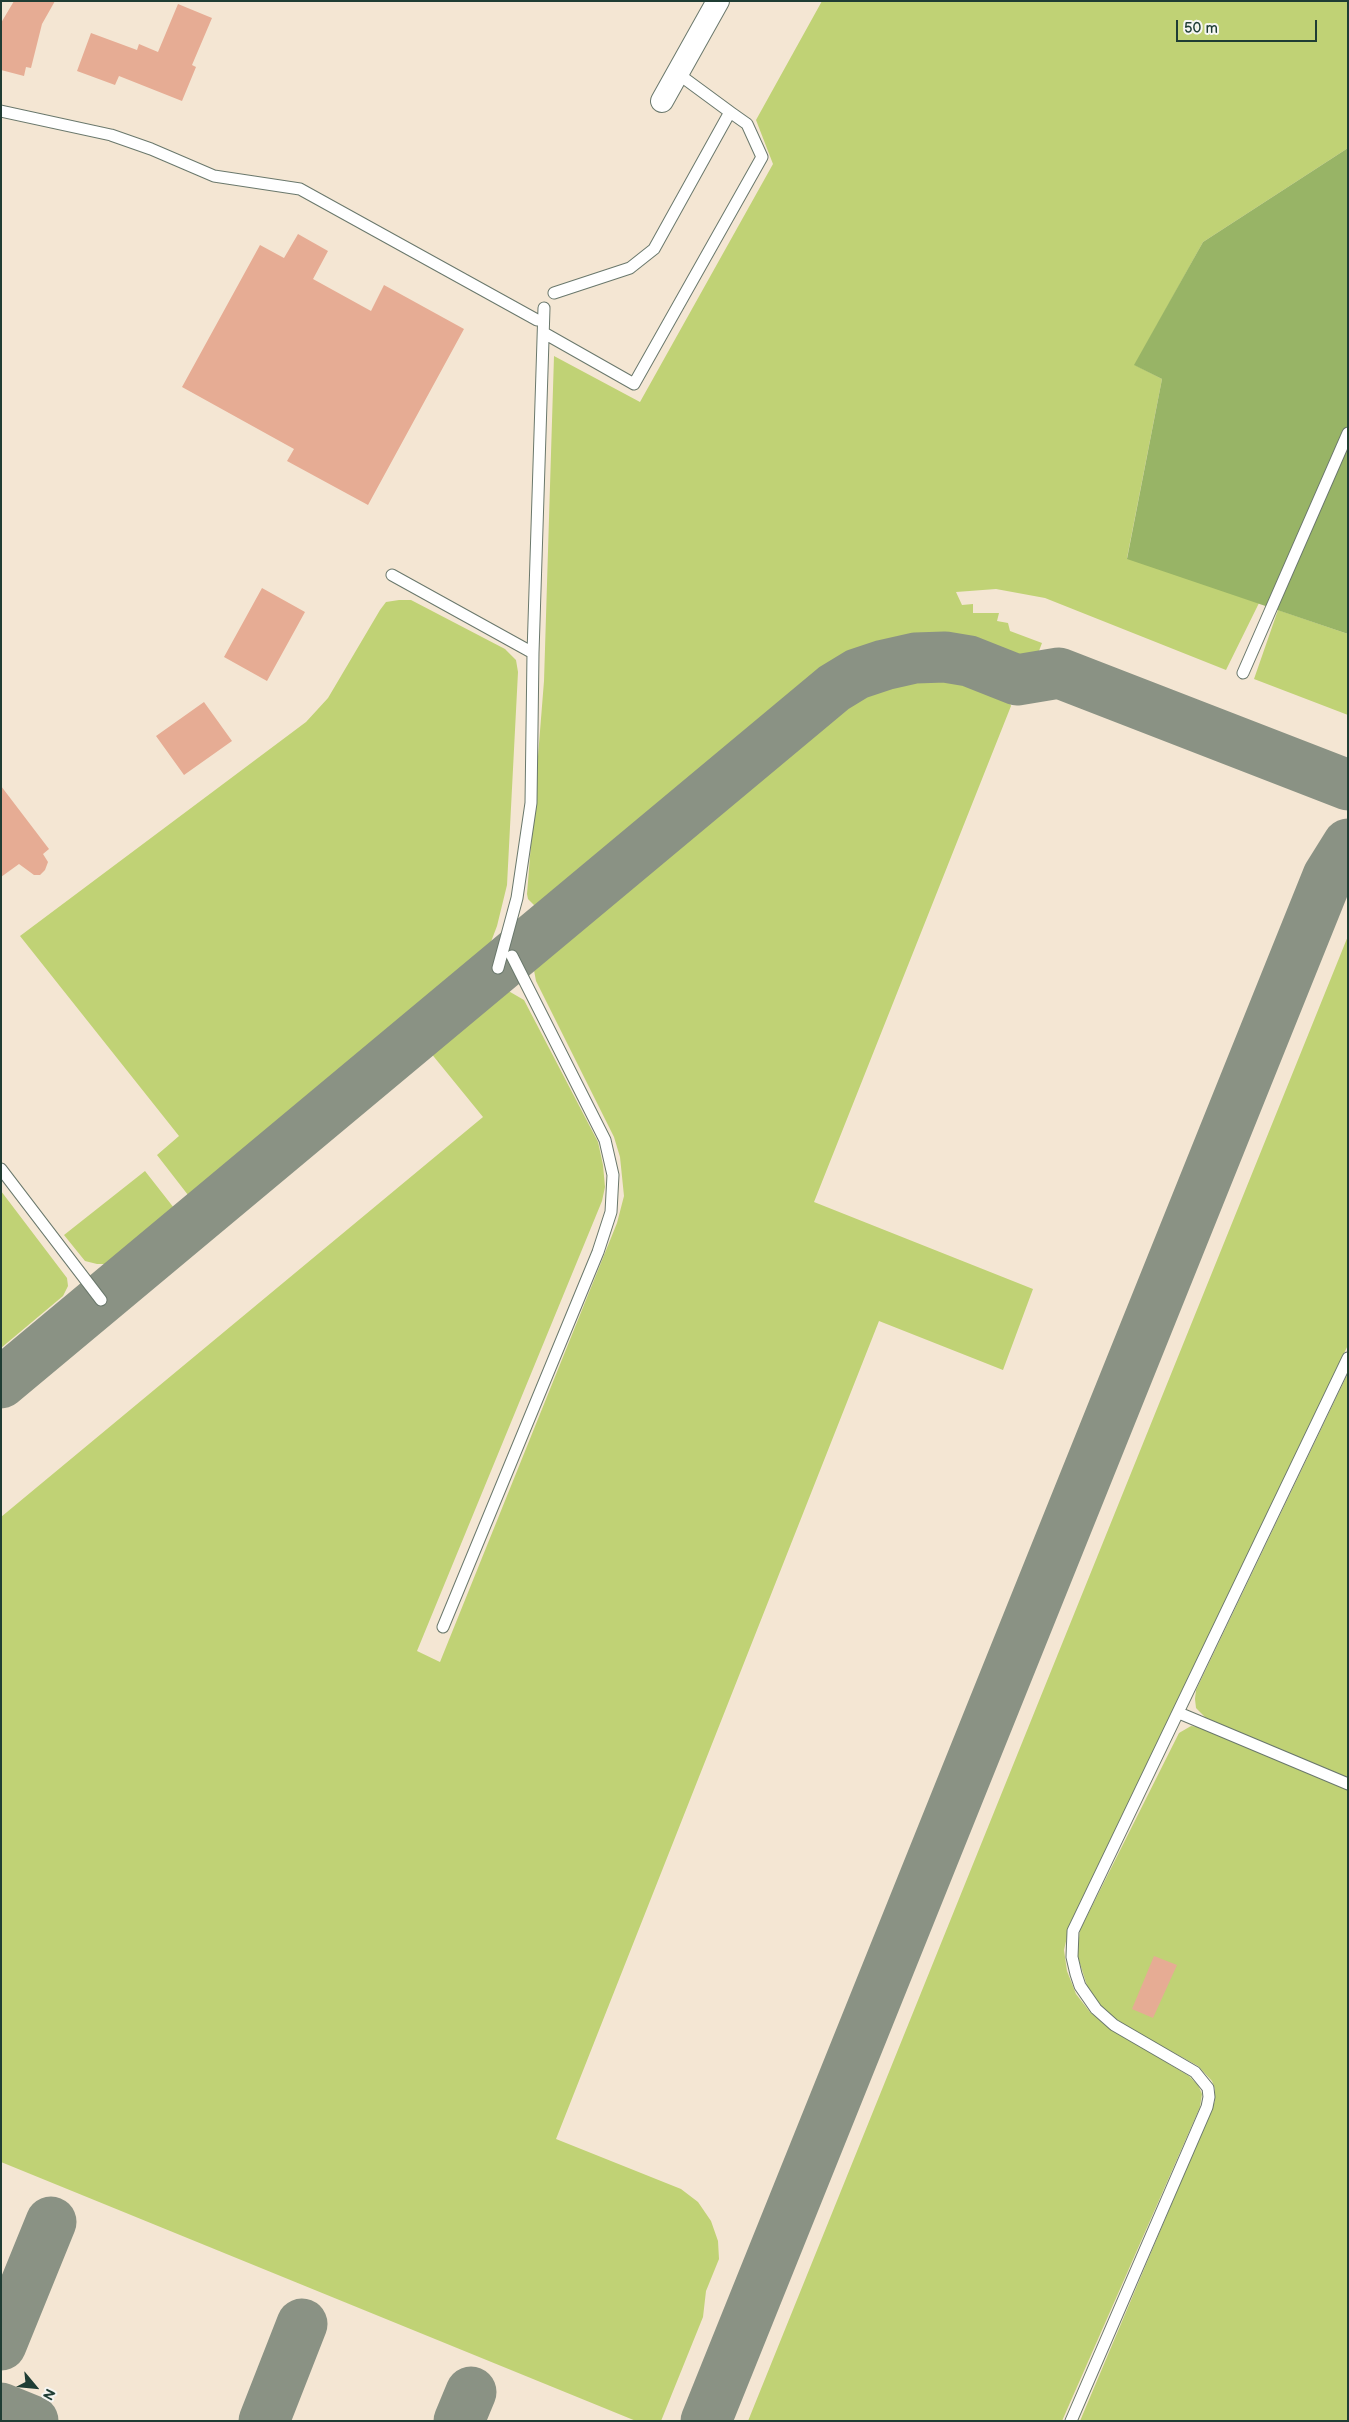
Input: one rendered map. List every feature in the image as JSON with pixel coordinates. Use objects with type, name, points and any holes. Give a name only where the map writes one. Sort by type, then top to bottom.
[{"type":"street","points":[[662,101],[718,1]]},
{"type":"lane","points":[[544,333],[634,384],[762,157],[747,124],[677,73]]},
{"type":"lane","points":[[1,111],[111,135],[151,149],[214,176],[300,189],[537,320]]},
{"type":"lane","points":[[554,293],[630,268],[654,249],[730,112]]},
{"type":"lane","points":[[498,968],[517,898],[531,802],[533,652],[544,308]]},
{"type":"lane","points":[[1243,673],[1348,433]]},
{"type":"lane","points":[[392,575],[533,652]]},
{"type":"lane","points":[[442,1627],[598,1252],[611,1212],[613,1175],[605,1140],[512,956]]},
{"type":"lane","points":[[1,1169],[101,1300]]},
{"type":"lane","points":[[1071,2421],[1207,2107],[1209,2097],[1208,2088],[1195,2072],[1114,2025],[1096,2009],[1080,1986],[1072,1957],[1073,1931],[1348,1358]]},
{"type":"lane","points":[[1179,1713],[1348,1784]]},
{"type":"green space","points":[[822,1],[1348,1],[1348,148],[1203,242],[1135,365],[1162,379],[1127,558],[1259,603],[1226,670],[1045,598],[996,589],[956,592],[962,605],[973,604],[973,613],[999,613],[997,621],[1008,623],[1010,631],[1042,643],[1034,664],[1027,668],[1016,668],[976,654],[955,650],[931,649],[890,654],[851,668],[831,679],[655,826],[647,818],[540,908],[528,899],[527,894],[544,681],[554,356],[640,402],[773,164],[756,120]]},
{"type":"green space","points":[[1348,148],[1348,634],[1127,559],[1162,379],[1134,365],[1203,242]]},
{"type":"green space","points":[[411,600],[505,649],[516,660],[518,672],[507,885],[497,926],[489,947],[188,1195],[157,1155],[179,1136],[20,936],[306,722],[328,698],[386,602]]},
{"type":"green space","points":[[1278,610],[1348,634],[1348,715],[1254,679]]},
{"type":"green space","points":[[947,666],[982,674],[995,681],[1006,691],[1011,706],[814,1202],[1033,1289],[1003,1370],[879,1321],[556,2139],[681,2189],[698,2202],[711,2221],[718,2241],[719,2259],[706,2291],[703,2317],[661,2421],[636,2421],[1,2162],[1,1517],[483,1117],[430,1052],[505,989],[524,1000],[598,1142],[605,1187],[602,1201],[417,1651],[440,1662],[617,1223],[624,1196],[620,1157],[614,1137],[536,981],[533,965],[674,848],[666,839],[837,698],[858,685],[888,673],[920,667]]},
{"type":"green space","points":[[1348,936],[1348,1345],[1069,1928],[1064,1950],[1067,1971],[1076,1994],[1090,2012],[1108,2027],[1189,2076],[1198,2085],[1202,2094],[1200,2107],[1062,2421],[748,2421]]},
{"type":"green space","points":[[145,1171],[174,1208],[108,1264],[85,1261],[64,1235]]},
{"type":"green space","points":[[1,1191],[67,1278],[68,1286],[63,1296],[1,1348]]},
{"type":"green space","points":[[1348,1373],[1348,1778],[1209,1721],[1196,1708],[1195,1699],[1196,1690]]},
{"type":"green space","points":[[1191,1726],[1199,1727],[1348,1790],[1348,2421],[1080,2421],[1215,2101],[1215,2089],[1212,2081],[1198,2066],[1129,2028],[1105,2011],[1088,1989],[1077,1954],[1080,1930],[1179,1733]]},
{"type":"building","points":[[14,1],[55,1],[42,24],[31,68],[26,67],[24,76],[1,70],[1,23]]},
{"type":"building","points":[[178,4],[212,18],[192,65],[196,67],[182,101],[119,76],[115,85],[77,71],[91,33],[137,50],[139,44],[158,52]]},
{"type":"building","points":[[298,234],[328,251],[313,279],[371,311],[384,285],[464,329],[368,505],[287,461],[294,449],[182,387],[260,245],[284,258]]},
{"type":"building","points":[[262,588],[305,612],[267,681],[224,657]]},
{"type":"building","points":[[204,702],[232,741],[184,775],[156,736]]},
{"type":"building","points":[[1,786],[49,849],[43,854],[48,862],[45,870],[40,875],[34,875],[19,864],[1,877]]},
{"type":"building","points":[[1154,1956],[1177,1965],[1153,2018],[1132,2009]]},
{"type":"taxiway","points":[[1,1383],[834,688],[857,674],[915,658],[945,657],[969,661],[1017,680],[1059,673],[1348,785]]},
{"type":"taxiway","points":[[706,2421],[1328,876],[1348,844]]},
{"type":"taxiway","points":[[1,2345],[51,2222]]},
{"type":"taxiway","points":[[264,2421],[302,2324]]},
{"type":"taxiway","points":[[459,2421],[471,2392]]},
{"type":"taxiway","points":[[1,2408],[33,2421]]}]
